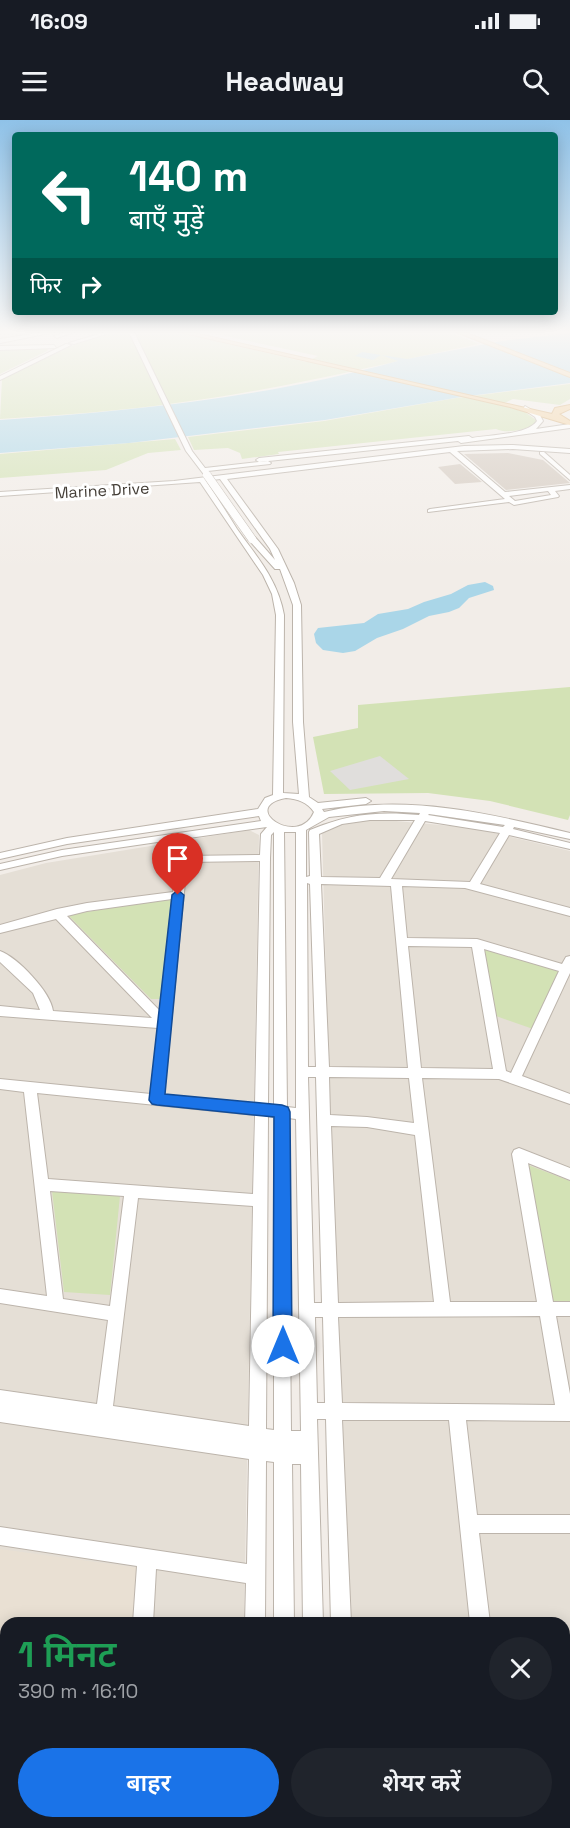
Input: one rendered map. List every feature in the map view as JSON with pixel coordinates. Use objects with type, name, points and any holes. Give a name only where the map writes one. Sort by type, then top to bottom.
[{"type":"main road","points":[[538,412],[570,424]]},
{"type":"main road","points":[[556,417],[557,412]]},
{"type":"street","points":[[170,412],[203,475],[274,587],[280,615],[278,797]]},
{"type":"street","name":"Marine Drive","points":[[203,475],[516,433],[537,426],[540,422],[538,416],[531,412]]},
{"type":"street","name":"Marine Drive","points":[[0,495],[203,475],[525,434],[570,424]]},
{"type":"street","points":[[203,475],[224,479],[513,447],[570,453]]},
{"type":"street","points":[[454,452],[570,453]]},
{"type":"street","points":[[454,452],[508,497]]},
{"type":"street","points":[[542,453],[570,478]]},
{"type":"street","points":[[203,475],[252,539],[286,576]]},
{"type":"street","points":[[224,479],[274,549],[297,605],[298,722],[304,797],[317,812]]},
{"type":"street","points":[[430,511],[570,487]]},
{"type":"street","points":[[252,539],[253,552]]},
{"type":"street","points":[[284,1617],[282,1112],[271,822],[267,803],[278,797],[304,797]]},
{"type":"street","points":[[317,812],[366,801],[442,804],[492,811],[570,829]]},
{"type":"street","points":[[317,812],[365,808],[570,836]]},
{"type":"street","points":[[0,856],[68,841],[271,822],[301,828],[314,822],[317,812]]},
{"type":"street","points":[[341,1617],[314,832],[326,825],[354,818],[424,815]]},
{"type":"street","points":[[424,815],[390,882],[402,942],[414,1073],[443,1310]]},
{"type":"street","points":[[0,867],[62,853],[271,822]]},
{"type":"street","points":[[255,1617],[265,858],[266,834],[271,822]]},
{"type":"street","points":[[509,827],[570,846]]},
{"type":"street","points":[[473,886],[509,827]]},
{"type":"street","points":[[301,828],[299,880],[301,1072],[313,1617]]},
{"type":"street","points":[[157,1100],[184,836]]},
{"type":"street","points":[[182,860],[265,858]]},
{"type":"street","points":[[299,880],[465,884],[570,912]]},
{"type":"street","points":[[0,929],[87,907],[178,895]]},
{"type":"street","points":[[57,913],[165,1024]]},
{"type":"street","points":[[402,942],[477,943],[568,965],[514,1079]]},
{"type":"street","points":[[477,943],[500,1074]]},
{"type":"street","points":[[0,955],[42,995],[48,1006],[47,1014]]},
{"type":"street","points":[[0,1011],[165,1024]]},
{"type":"street","points":[[301,1072],[500,1074],[570,1099]]},
{"type":"street","points":[[0,1084],[302,1114]]},
{"type":"street","points":[[30,1087],[56,1304]]},
{"type":"street","points":[[325,1120],[367,1122],[421,1130]]},
{"type":"street","points":[[308,1411],[567,1413],[519,1154],[570,1174]]},
{"type":"street","points":[[41,1184],[262,1201]]},
{"type":"street","points":[[104,1421],[132,1190]]},
{"type":"street","points":[[0,1296],[116,1314]]},
{"type":"street","points":[[306,1310],[570,1309]]},
{"type":"street","points":[[0,1398],[104,1421],[259,1444],[308,1447]]},
{"type":"street","points":[[457,1412],[479,1617]]},
{"type":"street","points":[[0,1413],[104,1421]]},
{"type":"street","points":[[469,1524],[570,1524]]},
{"type":"street","points":[[0,1536],[256,1575]]},
{"type":"street","points":[[143,1617],[147,1558]]},
{"type":"shaded area","points":[[380,756],[409,779],[350,790],[330,771]]},
{"type":"shaded area","points":[[374,819],[474,828],[570,851],[570,1617],[349,1617],[334,1272],[322,833],[336,826]]},
{"type":"shaded area","points":[[249,830],[259,835],[244,1617],[0,1617],[0,875],[46,863]]},
{"type":"shaded area","points":[[0,1549],[140,1568],[136,1617],[0,1617]]},
{"type":"green space","points":[[0,412],[95,412],[69,414],[0,419]]},
{"type":"green space","points":[[377,412],[524,412],[536,420],[535,424],[516,431],[496,429],[278,452],[279,454],[242,459],[240,453],[228,448],[194,450],[188,437],[324,421]]},
{"type":"green space","points":[[175,439],[181,450],[148,453],[106,470],[0,478],[0,454]]},
{"type":"green space","points":[[570,687],[570,815],[568,820],[490,801],[428,793],[324,794],[313,737],[358,728],[358,705]]},
{"type":"green space","points":[[173,898],[160,999],[151,999],[68,915]]},
{"type":"green space","points":[[484,948],[559,971],[533,1029],[496,1016]]},
{"type":"green space","points":[[528,1165],[570,1181],[570,1301],[551,1301]]},
{"type":"green space","points":[[52,1191],[120,1196],[110,1295],[64,1292]]},
{"type":"water","points":[[100,412],[374,412],[325,420],[129,443],[0,453],[0,420]]},
{"type":"water","points":[[485,582],[493,586],[494,590],[469,598],[459,608],[429,616],[403,629],[377,638],[355,651],[343,653],[323,650],[316,643],[314,634],[318,628],[364,623],[378,614],[408,609],[451,594],[468,585]]},
{"type":"building","points":[[508,453],[543,460],[570,483],[506,490],[464,454]]},
{"type":"building","points":[[460,464],[482,482],[455,484],[438,467]]},
{"type":"route","points":[[178,895],[157,1100],[282,1112],[283,1346]]}]
